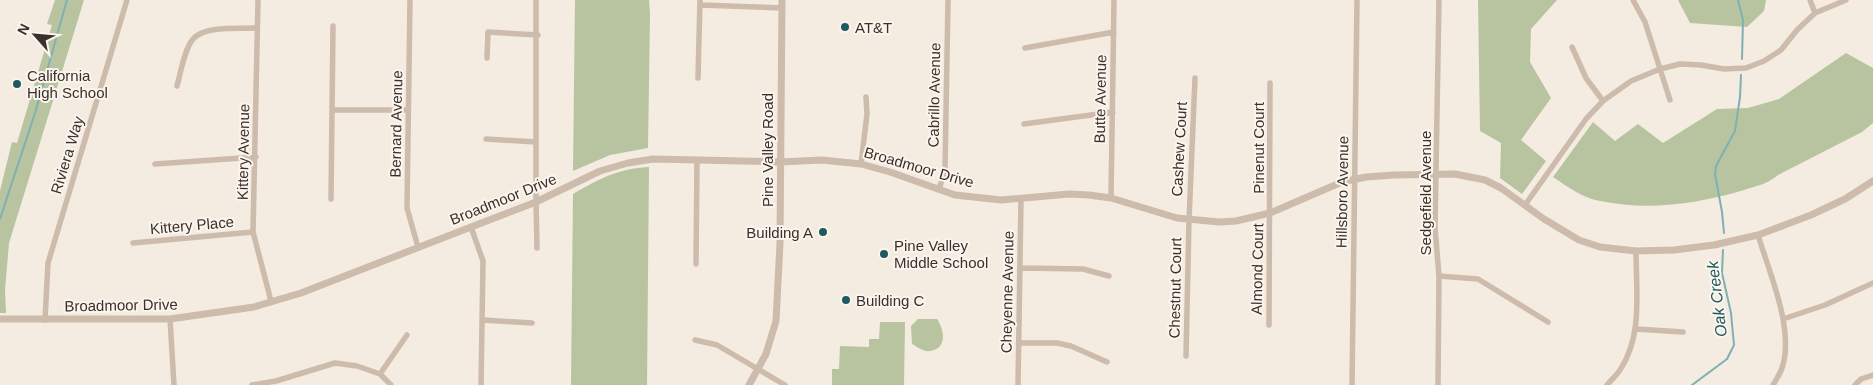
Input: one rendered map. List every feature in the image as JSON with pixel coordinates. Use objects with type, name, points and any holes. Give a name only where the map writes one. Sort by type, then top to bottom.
[{"type":"street","name":"Riviera Way","points":[[45,320],[48,263],[126,0]]},
{"type":"street","name":"Kittery Avenue","points":[[258,0],[253,232],[272,301]]},
{"type":"street","name":"Bernard Avenue","points":[[410,0],[407,208],[418,247]]},
{"type":"street","points":[[536,0],[538,35],[537,248]]},
{"type":"street","name":"Cabrillo Avenue","points":[[938,190],[945,169],[948,0]]},
{"type":"street","name":"Butte Avenue","points":[[1111,198],[1114,0]]},
{"type":"street","name":"Hillsboro Avenue","points":[[1352,385],[1357,0]]},
{"type":"street","name":"Sedgefield Avenue","points":[[1438,385],[1439,276],[1436,227],[1436,174],[1439,0]]},
{"type":"street","points":[[1633,0],[1645,22],[1670,100]]},
{"type":"street","points":[[1810,0],[1815,13]]},
{"type":"street","points":[[1525,205],[1586,119],[1603,101],[1630,81],[1660,69],[1680,64],[1724,69],[1746,68],[1764,61],[1781,50],[1797,30],[1815,13],[1846,0]]},
{"type":"street","points":[[698,78],[700,3],[782,4]]},
{"type":"street","name":"Pine Valley Road","points":[[749,385],[766,354],[776,321],[780,243],[782,4]]},
{"type":"street","points":[[331,199],[333,26]]},
{"type":"street","points":[[177,86],[188,49],[193,39],[200,33],[209,30],[257,28]]},
{"type":"street","points":[[487,58],[488,32],[538,35]]},
{"type":"street","points":[[1025,48],[1114,32]]},
{"type":"street","points":[[1572,47],[1586,78],[1603,101]]},
{"type":"street","name":"Cashew Court","points":[[1188,220],[1195,78]]},
{"type":"street","name":"Pinenut Court","points":[[1270,83],[1270,213]]},
{"type":"street","points":[[861,164],[867,114],[866,98]]},
{"type":"street","points":[[332,110],[408,110]]},
{"type":"street","points":[[1024,124],[1113,112]]},
{"type":"street","points":[[486,139],[536,142]]},
{"type":"street","points":[[155,164],[256,157]]},
{"type":"street","name":"Broadmoor Drive","points":[[0,319],[170,319],[254,307],[310,290],[471,228],[536,202],[600,171],[628,163],[653,159],[780,162],[822,160],[861,164],[955,195],[975,198],[1021,199],[1069,194],[1111,198],[1153,212],[1188,220],[1219,222],[1257,217],[1270,213],[1323,190],[1354,180],[1394,175],[1436,174],[1472,177],[1485,180],[1502,188],[1544,219],[1578,240],[1600,247],[1636,251],[1674,250],[1714,245],[1758,235],[1811,215],[1873,181]]},
{"type":"street","points":[[696,264],[697,160]]},
{"type":"street","name":"Cheyenne Avenue","points":[[1018,385],[1021,199]]},
{"type":"street","name":"Almond Court","points":[[1269,325],[1270,213]]},
{"type":"street","name":"Chestnut Court","points":[[1186,356],[1188,220]]},
{"type":"street","points":[[471,228],[483,261],[481,385]]},
{"type":"street","name":"Kittery Place","points":[[133,243],[253,232]]},
{"type":"street","points":[[1758,235],[1783,319],[1786,344],[1782,368],[1773,385]]},
{"type":"street","points":[[1607,385],[1620,371],[1630,350],[1636,329],[1636,251]]},
{"type":"street","points":[[1020,268],[1083,269],[1109,276]]},
{"type":"street","points":[[1439,276],[1478,279],[1548,322]]},
{"type":"street","points":[[1783,319],[1825,305],[1873,283]]},
{"type":"street","points":[[170,319],[174,385]]},
{"type":"street","points":[[483,320],[532,323]]},
{"type":"street","points":[[1636,329],[1683,332]]},
{"type":"street","points":[[380,374],[407,335]]},
{"type":"street","points":[[695,340],[718,345],[785,385]]},
{"type":"street","points":[[1019,343],[1057,343],[1071,346],[1107,362]]},
{"type":"street","points":[[252,385],[276,381],[335,363],[357,366],[380,374],[391,385]]},
{"type":"street","points":[[1854,385],[1861,379],[1873,375]]},
{"type":"green space","points":[[55,0],[84,0],[9,243],[5,290],[6,313],[0,313],[0,191],[12,142],[17,143],[52,25],[47,24]]},
{"type":"green space","points":[[575,0],[649,0],[650,14],[648,148],[610,155],[573,171]]},
{"type":"green space","points":[[1478,0],[1557,0],[1531,29],[1530,62],[1551,98],[1521,140],[1546,161],[1522,194],[1500,178],[1501,143],[1480,131]]},
{"type":"green space","points":[[1678,0],[1766,0],[1764,11],[1747,27],[1690,23]]},
{"type":"green space","points":[[1846,53],[1873,68],[1873,123],[1862,132],[1766,183],[1708,199],[1654,206],[1618,204],[1593,199],[1575,191],[1553,177],[1593,122],[1615,141],[1638,124],[1663,143],[1717,109],[1748,108],[1779,99]]},
{"type":"green space","points":[[649,167],[647,385],[571,385],[573,194],[592,183],[618,172]]},
{"type":"green space","points":[[918,319],[937,319],[943,333],[940,347],[925,351],[912,344],[911,326]]},
{"type":"green space","points":[[880,322],[905,322],[904,385],[832,385],[832,369],[839,369],[840,346],[869,347],[869,339],[879,339]]},
{"type":"waterway","points":[[0,219],[35,113],[67,0]]},
{"type":"waterway","name":"Oak Creek","points":[[1738,0],[1743,20],[1742,59]]},
{"type":"waterway","name":"Oak Creek","points":[[1724,233],[1715,174],[1716,166],[1735,131],[1741,75]]},
{"type":"waterway","name":"Oak Creek","points":[[1692,385],[1727,359],[1734,345],[1731,313],[1722,273],[1723,250]]},
{"type":"place","name":"AT&T","points":[[845,27]]},
{"type":"place","name":"California High School","points":[[17,84]]},
{"type":"place","name":"Building A","points":[[823,232]]},
{"type":"place","name":"Pine Valley Middle School","points":[[884,254]]},
{"type":"place","name":"Building C","points":[[846,300]]}]
